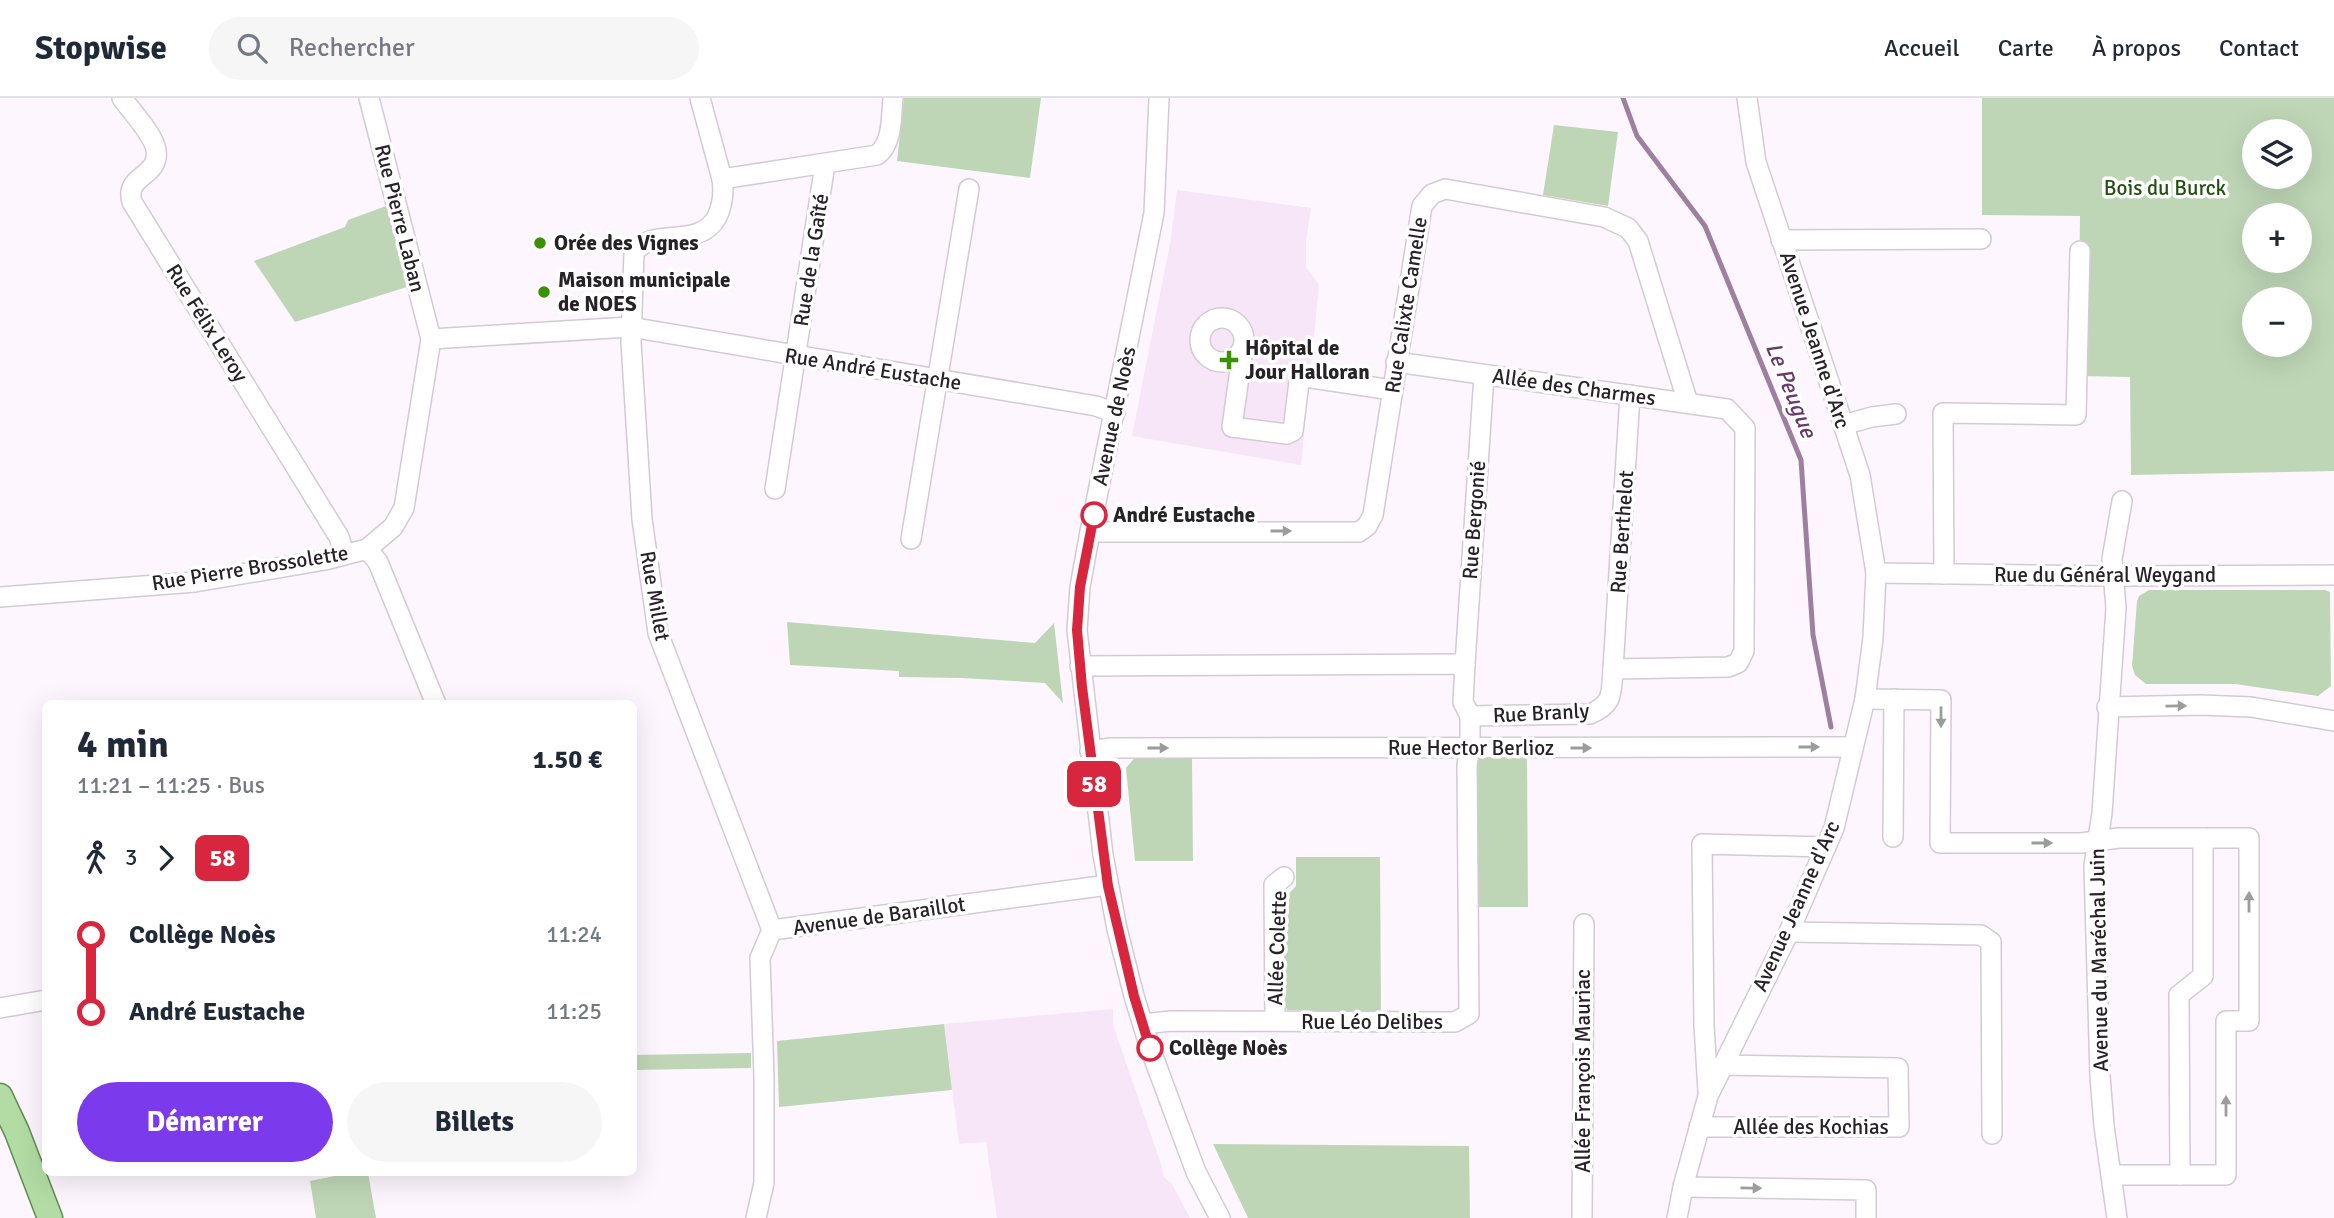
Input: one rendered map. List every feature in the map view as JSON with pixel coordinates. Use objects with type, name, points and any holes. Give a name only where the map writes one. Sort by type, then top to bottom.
[{"type":"main road","points":[[0,1096],[50,1218]]},
{"type":"street","name":"Rue Félix Leroy","points":[[122,98],[151,137],[156,149],[156,162],[151,170],[132,184],[129,192],[132,202],[339,537],[344,553]]},
{"type":"street","name":"Rue Pierre Laban","points":[[369,98],[431,339]]},
{"type":"street","points":[[700,98],[722,178],[877,155],[884,150],[889,135],[893,98]]},
{"type":"street","name":"Avenue de Noès","points":[[1159,98],[1154,213],[1090,532],[1080,587],[1077,630],[1108,886],[1143,1024],[1196,1172],[1220,1218]]},
{"type":"street","name":"Avenue Jeanne d'Arc","points":[[1677,1218],[1708,1096],[1789,932],[1834,828],[1865,699],[1873,638],[1876,573],[1860,475],[1756,162],[1747,98]]},
{"type":"street","name":"Rue de la Gaîté","points":[[775,489],[825,164]]},
{"type":"street","name":"Rue Millet","points":[[722,178],[722,204],[712,224],[702,233],[648,241],[639,245],[634,253],[630,327],[642,519],[658,633],[772,930]]},
{"type":"street","points":[[911,539],[969,189]]},
{"type":"street","name":"Rue Calixte Camelle","points":[[1090,532],[1359,532],[1367,526],[1373,515],[1422,206],[1432,194],[1445,189],[1604,217],[1628,228],[1638,242],[1688,403]]},
{"type":"street","points":[[1782,240],[1980,239]]},
{"type":"street","points":[[1944,574],[1943,413],[2076,415],[2080,251]]},
{"type":"street","points":[[431,339],[630,327]]},
{"type":"street","name":"Rue André Eustache","points":[[630,327],[1096,406],[1115,412]]},
{"type":"street","name":"Rue Pierre Brossolette","points":[[0,597],[195,582],[325,560],[367,549],[393,527],[404,508],[431,339]]},
{"type":"street","points":[[1243,348],[1232,427],[1287,434],[1293,431],[1299,382],[1305,377],[1392,390]]},
{"type":"street","name":"Allée des Charmes","points":[[1396,362],[1727,409],[1745,428],[1744,652],[1738,663],[1728,667],[1613,669]]},
{"type":"street","name":"Rue Bergonié","points":[[1465,664],[1484,375]]},
{"type":"street","name":"Rue Berthelot","points":[[1613,669],[1630,395]]},
{"type":"street","points":[[1843,425],[1896,414]]},
{"type":"street","name":"Avenue du Maréchal Juin","points":[[2118,1218],[2104,1126],[2094,923],[2096,841],[2102,813],[2116,608],[2112,559],[2122,501]]},
{"type":"street","points":[[367,549],[378,562],[434,700]]},
{"type":"street","name":"Rue du Général Weygand","points":[[1876,573],[2334,575]]},
{"type":"street","points":[[1080,666],[1465,664]]},
{"type":"street","name":"Rue Branly","points":[[1465,664],[1463,702],[1470,716],[1590,714],[1604,708],[1610,700],[1613,669]]},
{"type":"street","points":[[1865,699],[1941,700],[1940,844],[2096,841],[2119,838],[2249,838],[2249,1021],[2226,1021],[2226,1175],[2112,1175]]},
{"type":"street","points":[[1894,699],[1894,837]]},
{"type":"street","points":[[2108,707],[2201,705],[2252,708],[2334,721]]},
{"type":"street","name":"Rue Léo Delibes","points":[[1143,1024],[1162,1021],[1455,1022],[1469,1014],[1467,765],[1470,716]]},
{"type":"street","name":"Rue Hector Berlioz","points":[[1090,751],[1111,748],[1853,747]]},
{"type":"street","points":[[2180,1175],[2179,995],[2203,976],[2203,838]]},
{"type":"street","points":[[1708,1096],[1704,1026],[1702,844],[1826,847]]},
{"type":"street","name":"Allée Colette","points":[[1275,1021],[1274,885],[1284,877]]},
{"type":"street","name":"Avenue de Baraillot","points":[[755,1218],[764,1183],[760,958],[772,930],[1108,886]]},
{"type":"street","name":"Allée François Mauriac","points":[[1582,1218],[1584,924]]},
{"type":"street","points":[[1789,932],[1981,935],[1991,942],[1992,1134]]},
{"type":"street","points":[[0,1009],[42,1001]]},
{"type":"street","name":"Allée des Kochias","points":[[1699,1127],[1899,1127],[1898,1068],[1723,1065]]},
{"type":"street","points":[[1683,1187],[1866,1189],[1866,1218]]},
{"type":"shaded area","name":"Hôpital de Jour Halloran","points":[[1177,190],[1311,208],[1306,241],[1306,267],[1319,285],[1301,465],[1132,436],[1171,238]]},
{"type":"shaded area","name":"Collège Noès","points":[[1113,1009],[1113,1025],[1163,1176],[1172,1184],[1190,1218],[997,1218],[986,1142],[959,1144],[944,1024]]},
{"type":"green space","points":[[904,98],[1041,98],[1030,178],[897,161]]},
{"type":"green space","name":"Bois du Burck","points":[[1982,98],[2334,98],[2334,471],[2131,475],[2130,377],[2078,376],[2080,216],[1982,215]]},
{"type":"green space","points":[[1554,125],[1618,132],[1608,206],[1543,195]]},
{"type":"green space","points":[[386,206],[407,287],[295,322],[254,261],[345,227],[348,220]]},
{"type":"green space","points":[[2149,590],[2330,592],[2331,686],[2318,696],[2235,684],[2146,684],[2135,675],[2132,666],[2137,601],[2139,596]]},
{"type":"green space","points":[[787,622],[1035,643],[1054,623],[1063,703],[1045,683],[899,677],[899,671],[790,665]]},
{"type":"green space","points":[[1137,755],[1192,755],[1193,861],[1135,861],[1126,768]]},
{"type":"green space","points":[[1527,755],[1528,907],[1476,907],[1476,761],[1478,756]]},
{"type":"green space","points":[[1296,857],[1380,857],[1381,1013],[1287,1010],[1282,998],[1281,902],[1296,886]]},
{"type":"green space","points":[[944,1024],[952,1090],[779,1107],[777,1041]]},
{"type":"green space","points":[[751,1053],[751,1068],[637,1070],[637,1055]]},
{"type":"green space","points":[[1213,1144],[1469,1146],[1470,1218],[1248,1218]]},
{"type":"green space","points":[[335,1176],[369,1176],[376,1218],[316,1218],[310,1181]]},
{"type":"waterway","name":"Le Peugue","points":[[1623,98],[1637,136],[1705,226],[1801,460],[1813,635],[1831,727]]},
{"type":"bus line","name":"58","points":[[1094,515],[1080,587],[1077,630],[1082,687],[1108,886],[1134,996],[1150,1048]]},
{"type":"place","name":"Orée des Vignes","points":[[540,243]]},
{"type":"place","name":"Maison municipale de NOES","points":[[544,292]]},
{"type":"place","name":"Hôpital de Jour Halloran","points":[[1229,360]]},
{"type":"place","name":"André Eustache","points":[[1094,515]]},
{"type":"place","name":"Collège Noès","points":[[1150,1048]]}]
